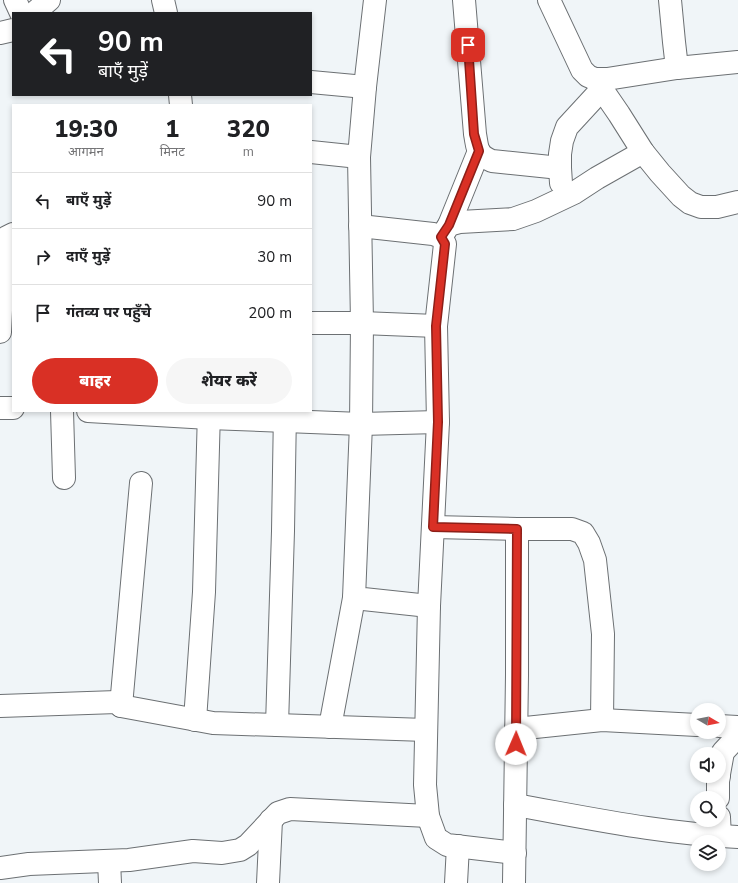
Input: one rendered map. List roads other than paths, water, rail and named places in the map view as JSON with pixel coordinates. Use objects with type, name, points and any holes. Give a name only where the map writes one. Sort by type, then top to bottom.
[{"type":"street","points":[[15,0],[21,12]]},
{"type":"street","points":[[35,12],[49,0]]},
{"type":"street","points":[[163,0],[166,12]]},
{"type":"street","points":[[330,727],[354,598],[361,424],[362,323],[359,157],[375,0]]},
{"type":"street","points":[[464,0],[474,134],[479,151],[483,157],[492,161],[560,168]]},
{"type":"street","points":[[550,0],[582,70],[598,84],[643,152],[681,196],[690,203],[701,207],[718,207],[738,202]]},
{"type":"street","points":[[670,0],[677,68]]},
{"type":"street","points":[[0,33],[12,30]]},
{"type":"street","points":[[563,198],[560,168],[562,141],[567,127],[598,84],[608,79],[677,68],[738,62]]},
{"type":"street","points":[[312,82],[365,87]]},
{"type":"street","points":[[479,151],[445,231],[445,244],[436,326],[438,422],[429,606],[425,785],[428,816],[436,838],[447,845],[514,853]]},
{"type":"street","points":[[312,152],[359,157]]},
{"type":"street","points":[[360,226],[433,234],[445,231],[460,222],[513,219],[536,211],[574,193],[596,178],[643,152]]},
{"type":"street","points":[[5,319],[4,246],[7,237],[12,234]]},
{"type":"street","points":[[312,323],[362,323],[436,326]]},
{"type":"street","points":[[0,408],[12,408]]},
{"type":"street","points":[[62,412],[64,478]]},
{"type":"street","points":[[140,412],[285,416],[361,424],[438,422]]},
{"type":"street","points":[[195,720],[204,592],[209,415]]},
{"type":"street","points":[[277,725],[284,531],[285,416]]},
{"type":"street","points":[[121,706],[141,483]]},
{"type":"street","points":[[433,527],[572,529],[583,533],[590,543],[595,560],[603,634],[602,720]]},
{"type":"street","points":[[514,883],[517,529]]},
{"type":"street","points":[[354,598],[429,606]]},
{"type":"street","points":[[0,706],[117,702],[121,706],[213,723],[426,730]]},
{"type":"street","points":[[516,729],[602,720],[690,725]]},
{"type":"street","points":[[726,726],[738,727]]},
{"type":"street","points":[[726,749],[738,736]]},
{"type":"street","points":[[515,805],[631,826],[707,836],[726,830]]},
{"type":"street","points":[[0,868],[29,864],[129,860],[193,851],[222,853],[240,850],[248,845],[278,813],[290,809],[428,816]]},
{"type":"street","points":[[268,883],[270,820]]},
{"type":"street","points":[[456,883],[458,846]]},
{"type":"street","points":[[109,861],[110,883]]}]
